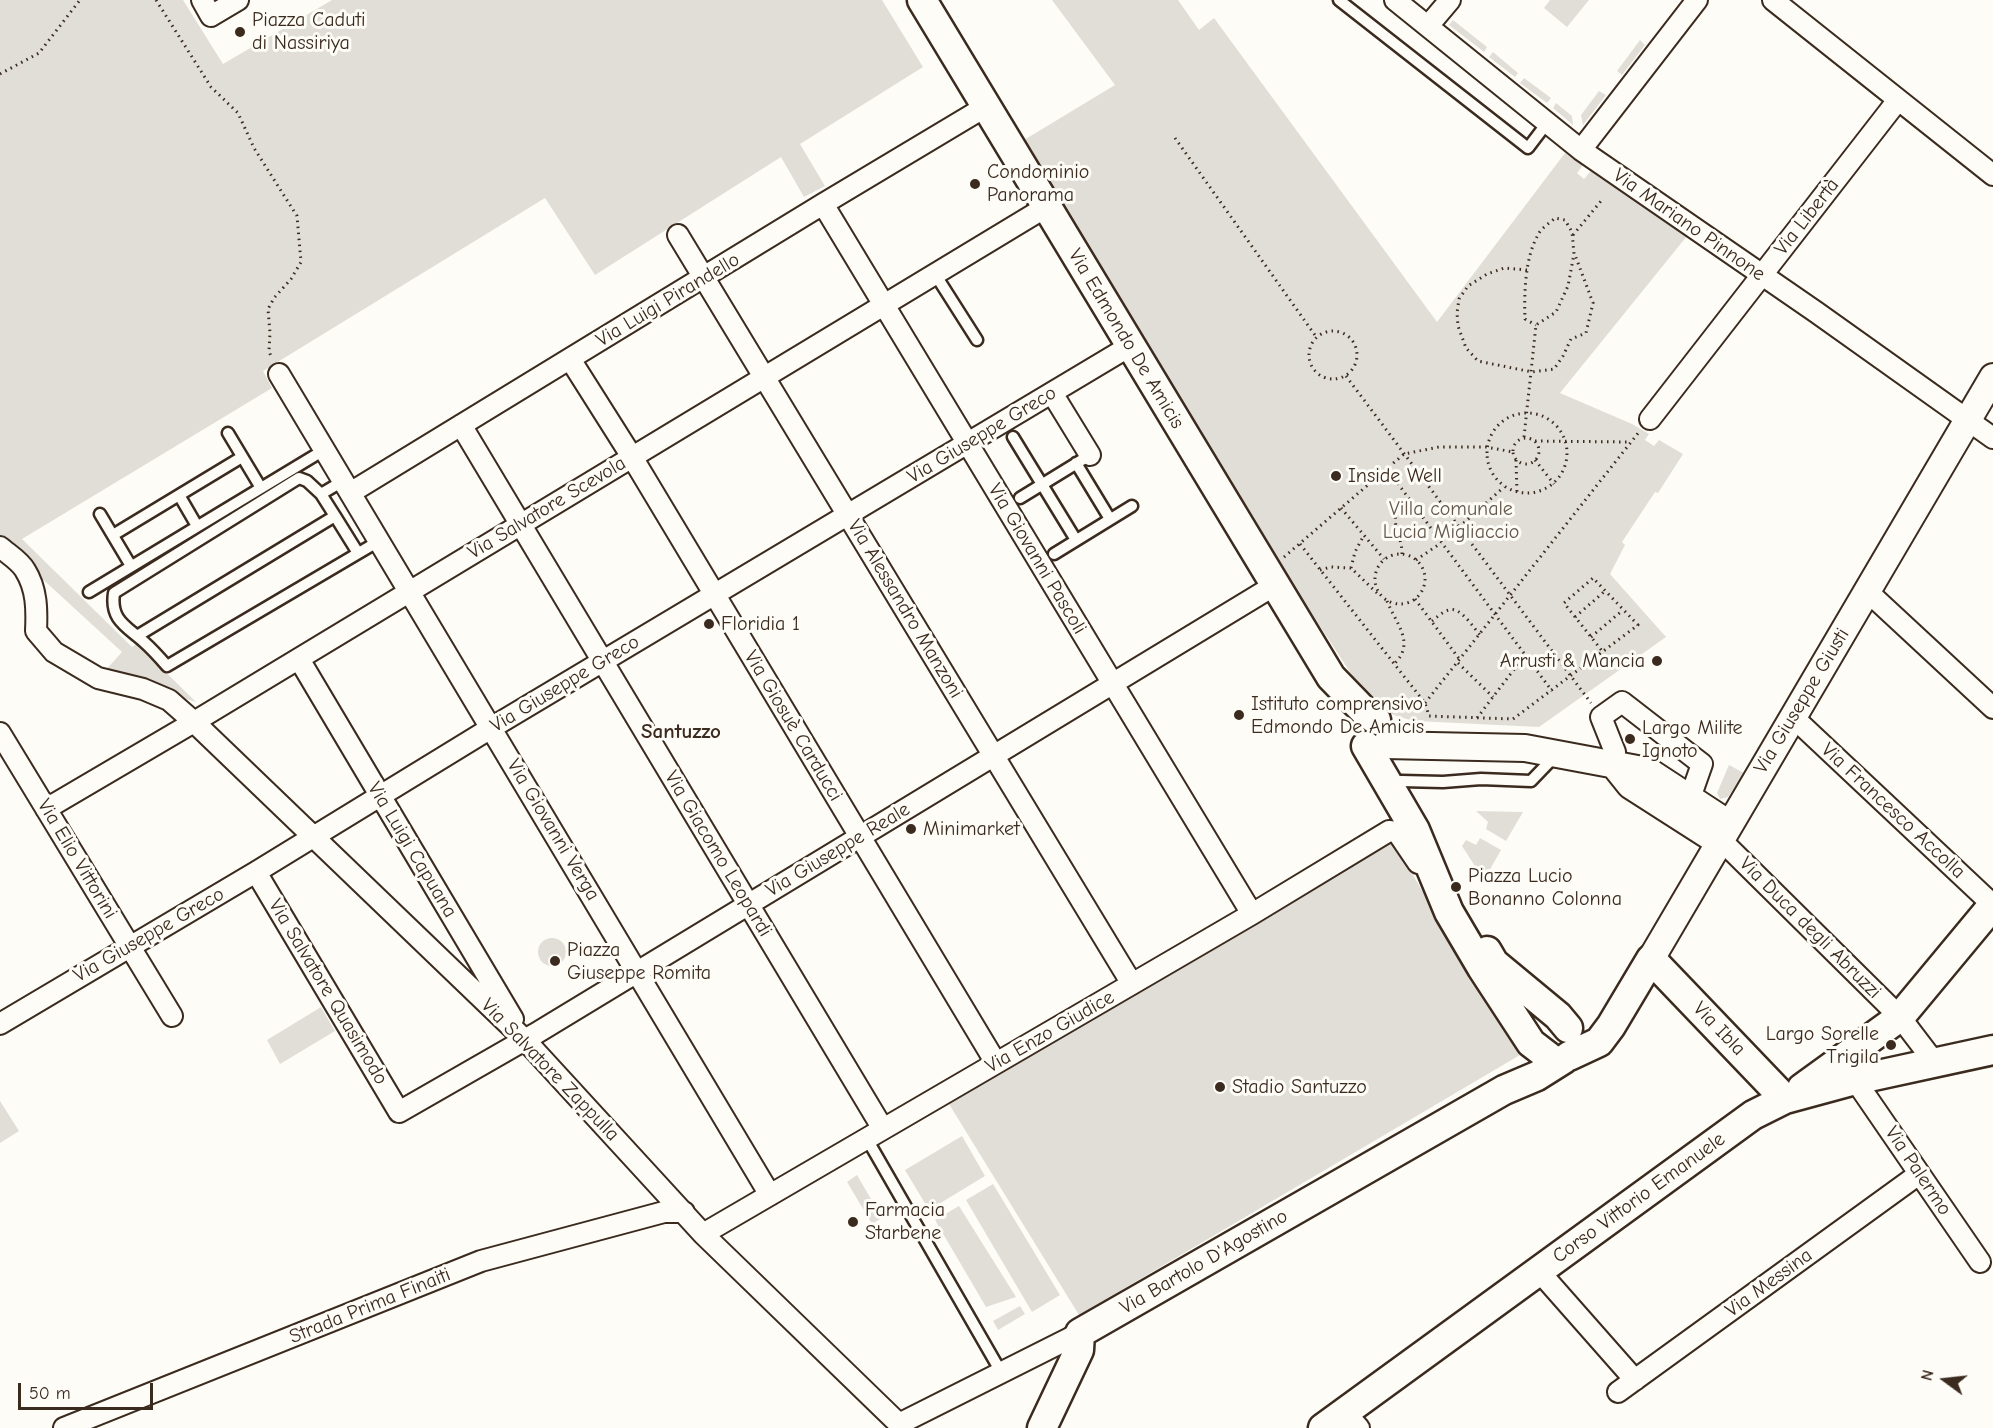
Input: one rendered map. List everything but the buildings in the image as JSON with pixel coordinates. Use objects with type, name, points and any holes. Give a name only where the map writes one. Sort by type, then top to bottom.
[{"type":"main road","name":"Via Edmondo De Amicis","points":[[922,0],[1331,677],[1358,706],[1376,736]]},
{"type":"main road","points":[[1376,736],[1427,832],[1468,920],[1494,963],[1557,1043]]},
{"type":"main road","points":[[1376,736],[1449,912],[1531,1043],[1557,1043]]},
{"type":"main road","points":[[1785,1099],[1900,1017],[1993,905]]},
{"type":"main road","name":"Via Giuseppe Giusti","points":[[1557,1043],[1599,1042],[1652,959]]},
{"type":"main road","name":"Via Ibla","points":[[1652,959],[1785,1099]]},
{"type":"main road","name":"Via Bartolo D'Agostino","points":[[1080,1333],[1504,1090],[1537,1076],[1557,1043]]},
{"type":"main road","name":"Corso Vittorio Emanuele","points":[[1343,1423],[1538,1270],[1753,1115],[1785,1099],[1855,1080],[1993,1050]]},
{"type":"main road","points":[[1042,1428],[1079,1350],[1080,1333]]},
{"type":"street","points":[[202,0],[212,16],[238,0]]},
{"type":"street","name":"Via Mariano Pinnone","points":[[1395,0],[1581,150],[1993,438]]},
{"type":"street","points":[[1428,26],[1450,0]]},
{"type":"street","points":[[1581,150],[1697,0]]},
{"type":"street","points":[[1773,0],[1993,175]]},
{"type":"street","name":"Via Libertà","points":[[1650,419],[1898,100]]},
{"type":"street","name":"Via Luigi Pirandello","points":[[347,487],[461,425],[985,107]]},
{"type":"street","name":"Via Giovanni Pascoli","points":[[823,204],[1252,914]]},
{"type":"street","name":"Via Salvatore Scevola","points":[[46,809],[299,659],[520,523],[1046,207]]},
{"type":"street","name":"Via Alessandro Manzoni","points":[[678,235],[1132,984]]},
{"type":"street","name":"Via Giuseppe Greco","points":[[0,1024],[1131,346]]},
{"type":"street","name":"Via Giosuè Carducci","points":[[570,359],[632,457],[996,1063]]},
{"type":"street","name":"Via Giovanni Verga","points":[[279,374],[770,1195]]},
{"type":"street","name":"Via Giuseppe Giusti","points":[[1652,959],[1993,377]]},
{"type":"street","points":[[1052,393],[1083,459]]},
{"type":"street","name":"Via Giacomo Leopardi","points":[[461,425],[748,904],[875,1134]]},
{"type":"street","name":"Via Salvatore Zappulla","points":[[0,547],[25,568],[34,588],[37,605],[36,631],[54,652],[99,678],[143,689],[168,700],[194,722],[525,1040],[703,1234],[899,1424]]},
{"type":"street","name":"Via Giuseppe Reale","points":[[399,1112],[525,1040],[1275,585]]},
{"type":"street","points":[[1867,591],[1993,708]]},
{"type":"street","name":"Via Luigi Capuana","points":[[299,659],[525,1040]]},
{"type":"street","points":[[1690,798],[1702,764],[1622,702],[1601,717],[1615,752],[1614,765],[1630,785],[1723,835]]},
{"type":"street","name":"Via Francesco Accolla","points":[[1793,717],[1993,905]]},
{"type":"street","name":"Via Elio Vittorini","points":[[0,733],[172,1016]]},
{"type":"street","points":[[1376,736],[1525,748],[1648,771],[1690,798],[1723,835]]},
{"type":"street","name":"Via Enzo Giudice","points":[[703,1234],[1252,914],[1389,831],[1396,832],[1449,912]]},
{"type":"street","name":"Via Duca degli Abruzzi","points":[[1723,835],[1900,1017],[1935,1064]]},
{"type":"street","name":"Via Salvatore Quasimodo","points":[[256,872],[399,1112]]},
{"type":"street","name":"Via Palermo","points":[[1855,1080],[1980,1262]]},
{"type":"street","name":"Via Messina","points":[[1618,1392],[1919,1174]]},
{"type":"street","name":"Strada Prima Finaiti","points":[[64,1428],[480,1261],[664,1212],[684,1212]]},
{"type":"street","points":[[1538,1270],[1635,1380]]},
{"type":"street","name":"Via Bartolo D'Agostino","points":[[899,1424],[1080,1333]]},
{"type":"lane","points":[[1339,0],[1528,148],[1547,123]]},
{"type":"lane","points":[[935,274],[977,340]]},
{"type":"lane","points":[[228,433],[261,488]]},
{"type":"lane","points":[[1013,437],[1076,540]]},
{"type":"lane","points":[[89,592],[324,450]]},
{"type":"lane","points":[[113,535],[242,457]]},
{"type":"lane","points":[[1020,498],[1083,459],[1110,519]]},
{"type":"lane","points":[[358,553],[321,494],[299,478],[114,593],[112,604],[126,630],[137,636],[167,666],[379,541]]},
{"type":"lane","points":[[321,494],[347,487]]},
{"type":"lane","points":[[178,495],[197,526]]},
{"type":"lane","points":[[1054,554],[1132,506]]},
{"type":"lane","points":[[100,514],[131,566]]},
{"type":"lane","points":[[137,636],[335,516]]},
{"type":"lane","points":[[1401,781],[1443,782],[1480,779],[1531,781],[1557,753]]},
{"type":"lane","points":[[875,1134],[1001,1372]]},
{"type":"path","points":[[0,74],[39,53],[80,0]]},
{"type":"path","points":[[156,0],[212,87],[238,113],[254,148],[297,216],[301,262],[268,309],[270,333],[268,351],[279,374]]},
{"type":"path","points":[[1175,138],[1317,338]]},
{"type":"path","points":[[1573,235],[1601,201]]},
{"type":"path","points":[[1555,218],[1565,220],[1573,235],[1574,254],[1568,286],[1556,312],[1536,325],[1525,319],[1524,295],[1527,270],[1538,234],[1555,218]]},
{"type":"path","points":[[1527,270],[1504,268],[1487,274],[1468,286],[1460,299],[1457,313],[1458,326],[1467,348],[1478,362],[1532,372],[1554,369],[1571,339],[1586,333],[1593,303],[1574,254]]},
{"type":"path","points":[[1524,437],[1536,325]]},
{"type":"path","points":[[1328,331],[1342,333],[1352,341],[1357,353],[1355,366],[1346,376],[1335,380],[1323,378],[1314,370],[1309,359],[1310,347],[1317,338],[1328,331]]},
{"type":"path","points":[[1346,376],[1601,717]]},
{"type":"path","points":[[1526,412],[1539,414],[1560,429],[1565,441],[1566,464],[1561,475],[1554,484],[1530,494],[1517,493],[1504,487],[1493,476],[1487,463],[1486,447],[1491,434],[1500,422],[1512,415],[1526,412]]},
{"type":"path","points":[[1425,703],[1650,419]]},
{"type":"path","points":[[1517,493],[1516,460],[1513,452],[1518,440],[1524,437],[1535,441],[1630,442]]},
{"type":"path","points":[[1516,460],[1522,464],[1529,464],[1535,460],[1539,454],[1539,447],[1535,441]]},
{"type":"path","points":[[1284,558],[1404,454],[1439,447],[1486,447],[1513,452]]},
{"type":"path","points":[[1535,460],[1554,484]]},
{"type":"path","points":[[1386,469],[1552,691]]},
{"type":"path","points":[[1459,527],[1504,487]]},
{"type":"path","points":[[1402,554],[1402,546],[1395,527],[1395,516],[1399,506],[1409,499]]},
{"type":"path","points":[[1341,508],[1384,559]]},
{"type":"path","points":[[1351,568],[1355,552],[1364,535]]},
{"type":"path","points":[[1416,560],[1441,543]]},
{"type":"path","points":[[1300,544],[1425,703],[1429,716],[1513,719],[1552,691],[1571,676],[1603,652],[1638,625],[1593,578],[1564,603],[1603,652]]},
{"type":"path","points":[[1380,595],[1375,586],[1374,576],[1377,567],[1384,559],[1392,554],[1402,554],[1416,560],[1424,572],[1425,582],[1422,591],[1407,604],[1387,602]]},
{"type":"path","points":[[1320,570],[1331,567],[1351,568],[1387,602],[1402,632],[1405,647],[1402,657],[1394,664]]},
{"type":"path","points":[[1575,617],[1605,591]]},
{"type":"path","points":[[1415,599],[1459,661],[1493,697]]},
{"type":"path","points":[[1432,621],[1449,609],[1458,611],[1480,635]]},
{"type":"path","points":[[1591,637],[1623,610]]},
{"type":"path","points":[[1477,718],[1525,655]]},
{"type":"green space","points":[[0,0],[183,0],[223,64],[332,0],[882,0],[923,67],[800,144],[825,186],[804,197],[781,157],[595,275],[545,198],[263,371],[272,388],[22,539],[132,647],[137,644],[196,702],[103,673],[122,652],[0,540]]},
{"type":"green space","name":"Villa comunale Lucia Migliaccio","points":[[1052,0],[1178,0],[1199,30],[1214,18],[1437,322],[1565,153],[1583,165],[1577,173],[1584,179],[1591,171],[1687,236],[1560,393],[1632,424],[1649,434],[1645,440],[1654,446],[1659,440],[1683,454],[1622,542],[1625,545],[1610,574],[1666,637],[1539,727],[1416,721],[1388,713],[1365,695],[1278,562],[1024,140],[1115,85]]},
{"type":"green space","points":[[1550,0],[1589,0],[1567,27],[1544,8]]},
{"type":"green space","points":[[1453,20],[1487,47],[1484,52],[1449,25]]},
{"type":"green space","points":[[1640,40],[1645,45],[1622,75],[1617,71]]},
{"type":"green space","points":[[1493,52],[1518,73],[1515,77],[1489,57]]},
{"type":"green space","points":[[1524,78],[1551,98],[1547,103],[1520,83]]},
{"type":"green space","points":[[1599,91],[1606,95],[1583,125],[1581,115]]},
{"type":"green space","points":[[1556,103],[1572,116],[1573,125],[1553,108]]},
{"type":"green space","points":[[1729,765],[1744,773],[1728,797],[1720,799],[1717,793]]},
{"type":"green space","points":[[1476,811],[1523,812],[1506,841],[1486,829],[1488,822]]},
{"type":"green space","points":[[1480,838],[1501,850],[1484,880],[1462,846],[1466,840],[1476,845]]},
{"type":"green space","name":"Stadio Santuzzo","points":[[1392,840],[1520,1055],[1079,1315],[949,1104]]},
{"type":"green space","points":[[552,938],[562,942],[566,952],[562,962],[552,966],[542,962],[538,952],[542,942]]},
{"type":"green space","points":[[321,1007],[335,1031],[280,1064],[267,1040]]},
{"type":"green space","points":[[0,1101],[19,1131],[0,1143]]},
{"type":"green space","points":[[962,1136],[985,1176],[929,1210],[905,1170]]},
{"type":"green space","points":[[857,1175],[882,1218],[872,1224],[847,1182]]},
{"type":"green space","points":[[993,1184],[1060,1295],[1032,1312],[966,1200]]},
{"type":"green space","points":[[959,1206],[1016,1297],[986,1307],[935,1220]]},
{"type":"green space","points":[[1020,1306],[1025,1314],[998,1330],[993,1321]]},
{"type":"place","name":"Piazza Caduti di Nassiriya","points":[[240,32]]},
{"type":"place","name":"Condominio Panorama","points":[[975,184]]},
{"type":"place","name":"Inside Well","points":[[1336,476]]},
{"type":"place","name":"Floridia 1","points":[[709,624]]},
{"type":"place","name":"Arrusti & Mancia","points":[[1657,661]]},
{"type":"place","name":"Istituto comprensivo Edmondo De Amicis","points":[[1239,715]]},
{"type":"place","name":"Largo Milite Ignoto","points":[[1630,739]]},
{"type":"place","name":"Minimarket","points":[[911,829]]},
{"type":"place","name":"Piazza Lucio Bonanno Colonna","points":[[1456,887]]},
{"type":"place","name":"Piazza Giuseppe Romita","points":[[555,961]]},
{"type":"place","name":"Largo Sorelle Trigila","points":[[1891,1045]]},
{"type":"place","name":"Stadio Santuzzo","points":[[1220,1087]]},
{"type":"place","name":"Farmacia Starbene","points":[[853,1222]]},
{"type":"district","name":"Santuzzo","points":[[681,732]]}]
